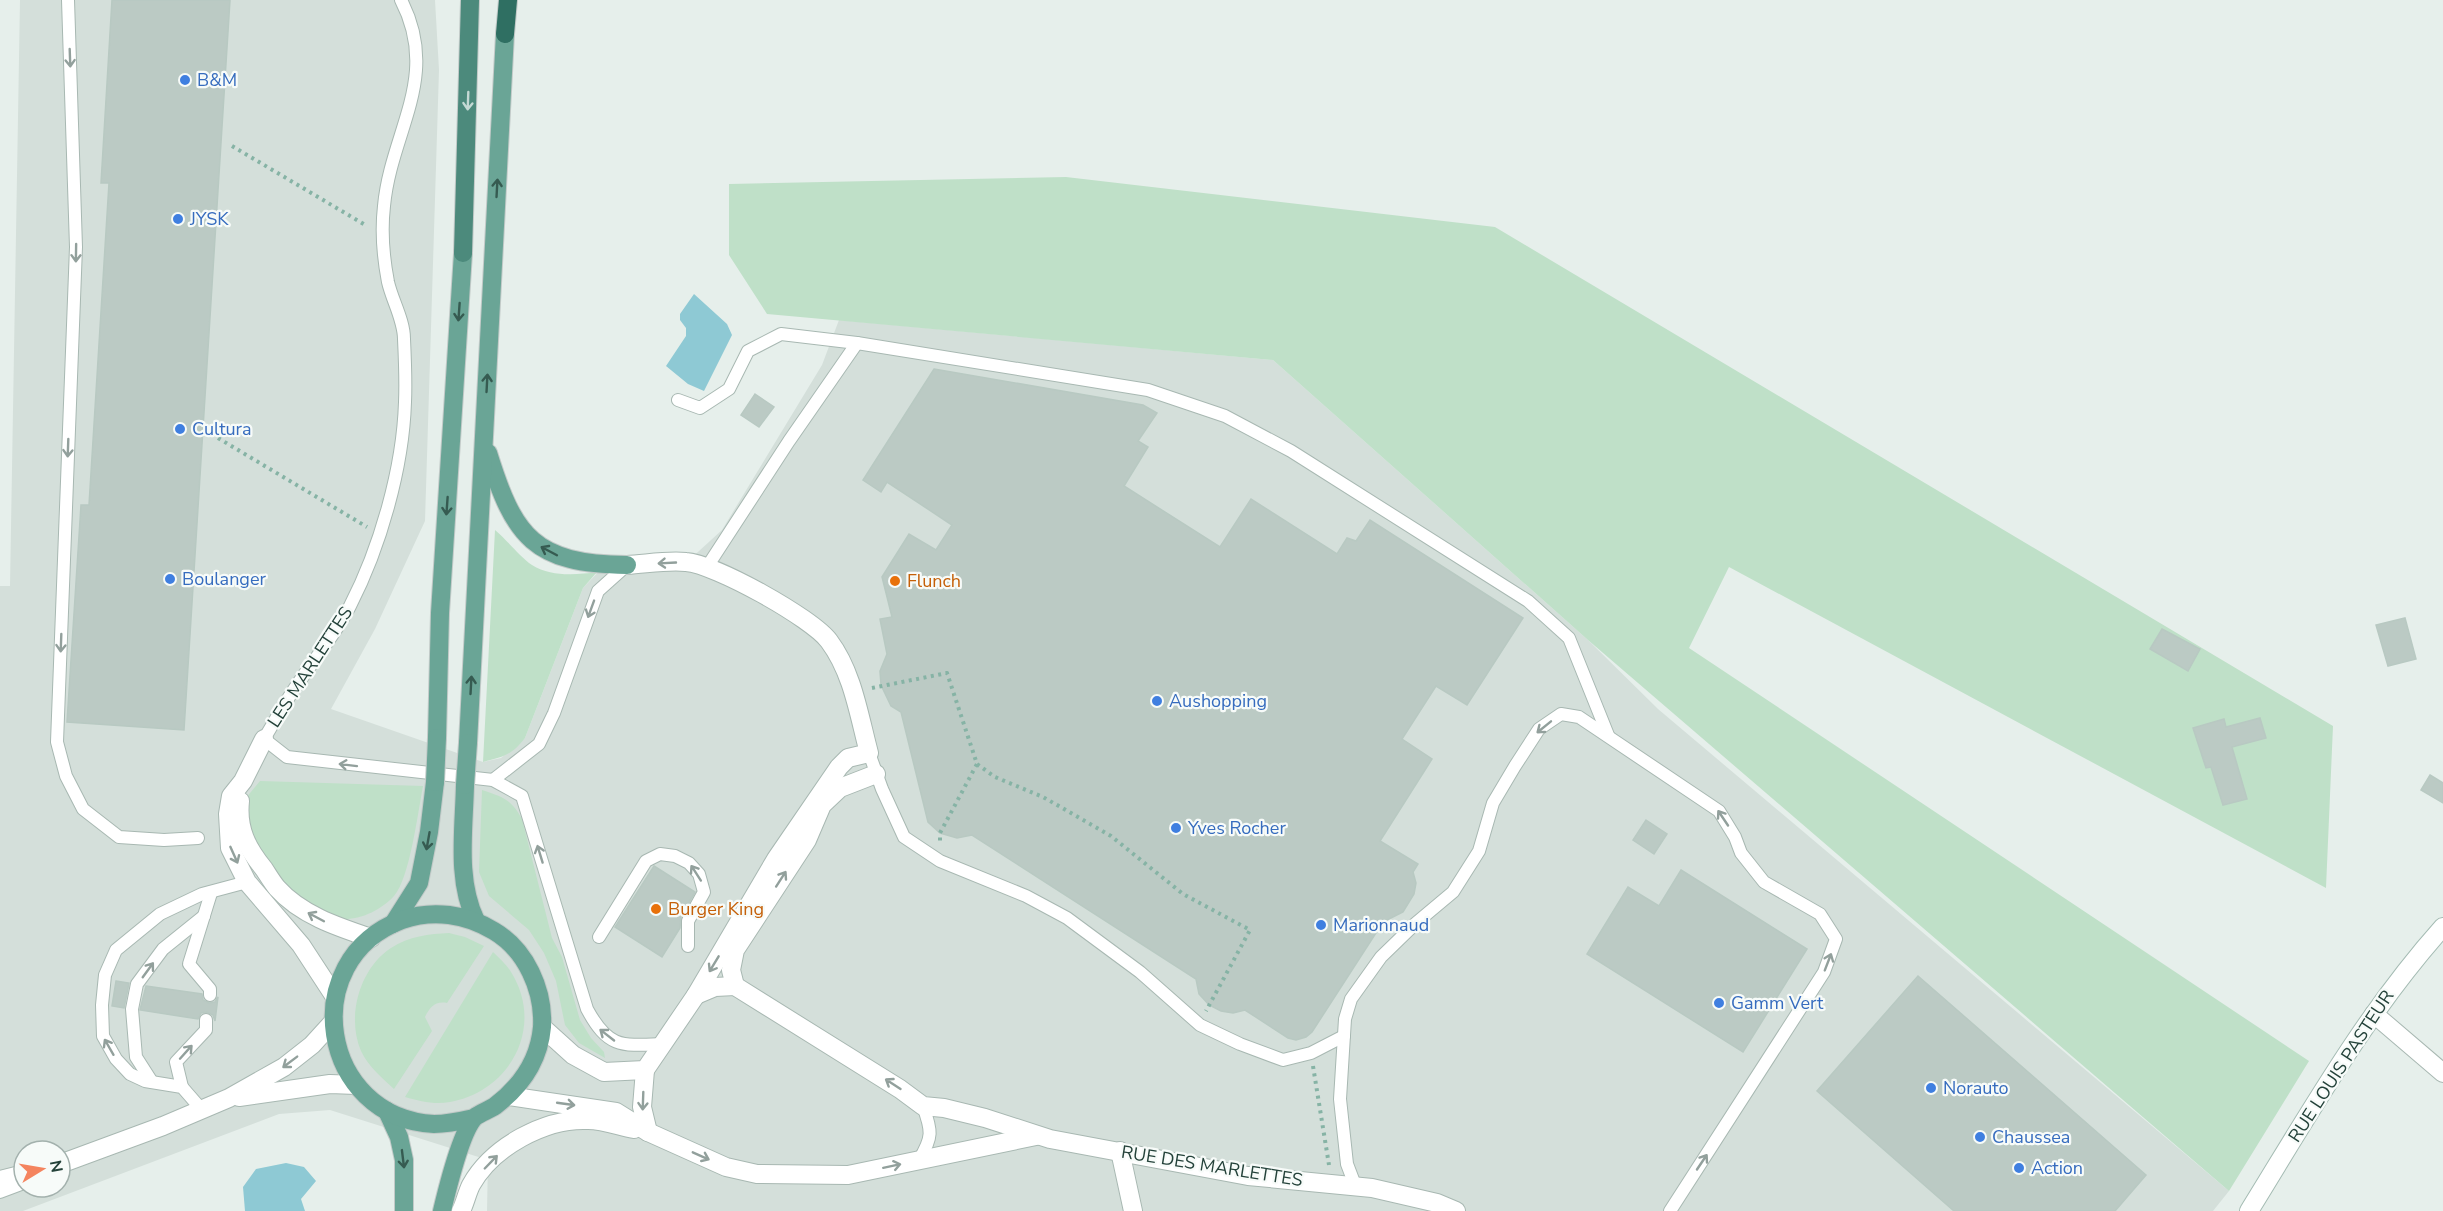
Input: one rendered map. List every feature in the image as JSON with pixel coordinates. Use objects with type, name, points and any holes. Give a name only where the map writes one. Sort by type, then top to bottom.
[{"type":"highway","points":[[463,253],[470,0]]},
{"type":"highway","points":[[505,34],[506,0]]},
{"type":"main road","points":[[476,921],[468,905],[465,884],[463,850],[465,785],[505,34]]},
{"type":"main road","points":[[393,924],[419,883],[429,832],[435,782],[440,613],[463,253]]},
{"type":"main road","points":[[484,441],[503,501],[512,517],[532,540],[562,557],[605,565],[627,565]]},
{"type":"main road","points":[[426,914],[452,915],[476,921],[496,932],[513,946],[526,963],[539,994],[542,1027],[537,1050],[528,1072],[508,1096],[474,1118],[436,1124],[403,1118],[371,1100],[356,1085],[344,1066],[336,1044],[333,1022],[335,997],[348,964],[371,938],[393,924],[426,914]]},
{"type":"main road","points":[[387,1111],[399,1137],[404,1160],[404,1211]]},
{"type":"main road","points":[[442,1211],[455,1161],[474,1118]]},
{"type":"street","points":[[627,565],[687,562],[707,567],[750,587],[793,613],[828,639],[841,661],[854,695],[869,753],[848,758],[839,766],[776,859],[696,995],[645,1070],[642,1107],[648,1132]]},
{"type":"street","points":[[264,739],[243,781],[231,796],[228,814],[230,848],[247,882],[301,945],[335,997]]},
{"type":"street","points":[[696,995],[716,987],[735,986],[731,970],[735,950],[807,840],[822,805],[840,788],[876,774]]},
{"type":"street","points":[[243,781],[239,814],[243,837],[255,859],[277,888],[292,902],[315,916],[338,927],[371,938]]},
{"type":"street","name":"RUE LOUIS PASTEUR","points":[[2248,1211],[2340,1064],[2394,984],[2443,927]]},
{"type":"street","name":"RUE DES MARLETTES","points":[[735,986],[900,1089],[923,1106],[944,1108],[985,1118],[1038,1135],[1248,1176],[1355,1185],[1427,1201],[1456,1211]]},
{"type":"street","points":[[2374,1014],[2443,1073]]},
{"type":"street","points":[[72,1160],[229,1098],[284,1067],[312,1045],[333,1022]]},
{"type":"street","points":[[542,1027],[573,1055],[604,1072],[645,1070]]},
{"type":"street","points":[[229,1098],[330,1084],[356,1085]]},
{"type":"street","points":[[508,1096],[616,1112],[648,1132]]},
{"type":"street","points":[[461,1211],[471,1184],[489,1163],[506,1147],[534,1130],[555,1124],[588,1120],[648,1132]]},
{"type":"street","name":"RUE DES MARLETTES","points":[[648,1132],[726,1167],[757,1174],[848,1175],[1038,1135]]},
{"type":"street","points":[[1120,1151],[1133,1211]]},
{"type":"lane","points":[[68,0],[76,248],[57,742],[66,776],[84,809],[119,837],[164,840],[198,838]]},
{"type":"lane","name":"LES MARLETTES","points":[[264,739],[297,685],[325,649],[350,606],[367,568],[387,507],[402,439],[405,402],[404,335],[388,282],[381,234],[384,199],[417,78],[417,54],[413,34],[409,15],[401,0]]},
{"type":"lane","points":[[678,400],[700,408],[729,389],[748,351],[781,334],[1148,390],[1225,416],[1291,451],[1528,601],[1569,638],[1608,735]]},
{"type":"lane","points":[[707,567],[789,441],[857,344]]},
{"type":"lane","points":[[493,780],[539,744],[554,713],[598,591],[627,565]]},
{"type":"lane","points":[[1355,1185],[1347,1164],[1340,1099],[1345,1019],[1351,999],[1382,957],[1459,884],[1479,851],[1493,803],[1539,729],[1561,714],[1579,717],[1719,811],[1735,837],[1741,853],[1764,882],[1820,914],[1836,939],[1824,972],[1670,1211]]},
{"type":"lane","points":[[264,739],[287,757],[493,780],[522,795],[587,1009],[596,1026],[607,1038],[625,1046],[662,1044]]},
{"type":"lane","points":[[869,753],[904,837],[940,861],[1026,896],[1068,918],[1140,972],[1200,1024],[1240,1044],[1283,1060],[1311,1053],[1344,1036]]},
{"type":"lane","points":[[598,937],[646,861],[660,854],[675,856],[689,863],[699,874],[704,892],[688,921],[688,946]]},
{"type":"lane","points":[[182,1087],[152,1082],[130,1074],[116,1059],[103,1036],[102,1005],[105,975],[116,950],[160,914],[202,894],[247,882]]},
{"type":"lane","points":[[210,995],[210,989],[189,964],[211,893]]},
{"type":"lane","points":[[152,1082],[136,1057],[132,1009],[137,984],[163,949],[204,916]]},
{"type":"lane","points":[[202,1110],[182,1087],[176,1062],[206,1030],[206,1020]]},
{"type":"lane","points":[[919,1160],[927,1147],[931,1130],[923,1106]]},
{"type":"path","points":[[232,146],[381,234]]},
{"type":"path","points":[[218,438],[378,533]]},
{"type":"path","points":[[881,685],[946,673],[976,764],[995,777],[1043,797],[1111,836],[1183,894],[1250,930],[1209,1005]]},
{"type":"path","points":[[940,833],[976,764]]},
{"type":"path","points":[[1311,1053],[1333,1184]]},
{"type":"shaded area","points":[[20,0],[435,0],[439,70],[425,521],[375,629],[331,709],[483,762],[501,758],[525,738],[583,588],[605,565],[687,562],[722,530],[822,365],[839,320],[1273,360],[1588,640],[1658,709],[2229,1191],[2213,1211],[487,1211],[488,1160],[330,1110],[279,1114],[72,1192],[72,1139],[12,1139],[12,1199],[55,1199],[23,1211],[0,1211],[0,586],[10,586]]},
{"type":"green space","points":[[1066,177],[1495,227],[2333,726],[2326,888],[1729,567],[1689,648],[2309,1061],[2229,1191],[1588,640],[1273,360],[767,314],[729,255],[729,184]]},
{"type":"green space","points":[[495,530],[527,562],[539,569],[564,574],[597,572],[583,588],[525,738],[507,754],[483,762]]},
{"type":"green space","points":[[260,781],[423,786],[409,860],[400,887],[394,896],[372,912],[345,919],[334,917],[307,903],[279,881],[258,858],[250,836],[246,798]]},
{"type":"green space","points":[[482,790],[506,800],[522,819],[552,938],[562,957],[580,1020],[591,1038],[604,1052],[605,1058],[579,1043],[565,1025],[556,981],[544,953],[529,930],[489,896],[479,872]]},
{"type":"green space","points":[[449,933],[465,937],[484,946],[447,1003],[433,1005],[429,1010],[425,1017],[432,1031],[394,1089],[371,1067],[361,1051],[355,1023],[359,994],[371,968],[391,948],[412,938]]},
{"type":"green space","points":[[493,952],[509,969],[521,993],[524,1014],[523,1034],[516,1053],[505,1070],[490,1085],[472,1095],[438,1103],[405,1097]]},
{"type":"water","points":[[694,294],[727,324],[732,335],[704,391],[688,384],[666,366],[686,336],[686,328],[680,320],[680,314]]},
{"type":"water","points":[[286,1163],[304,1167],[316,1181],[301,1199],[305,1211],[245,1211],[243,1187],[256,1169]]},
{"type":"building","points":[[112,0],[230,0],[184,730],[67,722],[81,505],[89,505],[109,183],[101,183]]},
{"type":"building","name":"Aushopping","points":[[934,369],[1143,405],[1157,413],[1138,441],[1148,447],[1124,486],[1220,547],[1251,499],[1337,554],[1347,538],[1356,541],[1370,520],[1523,618],[1467,705],[1436,686],[1402,739],[1432,759],[1380,841],[1418,864],[1413,872],[1416,883],[1414,894],[1403,912],[1383,922],[1312,1032],[1306,1037],[1296,1040],[1288,1038],[1245,1010],[1233,1013],[1221,1011],[1209,1005],[1199,994],[1196,979],[972,835],[957,838],[940,833],[928,822],[901,712],[891,706],[881,685],[880,671],[887,654],[880,619],[892,617],[882,577],[909,534],[936,550],[952,525],[887,482],[881,492],[863,480]]},
{"type":"building","points":[[755,394],[774,407],[759,427],[741,415]]},
{"type":"building","points":[[2405,618],[2416,659],[2388,666],[2376,625]]},
{"type":"building","points":[[2162,629],[2200,649],[2188,671],[2150,649]]},
{"type":"building","points":[[2260,718],[2266,738],[2232,747],[2247,799],[2223,805],[2211,767],[2206,768],[2193,728],[2224,719],[2226,727]]},
{"type":"building","points":[[2430,775],[2443,783],[2443,803],[2421,790]]},
{"type":"building","points":[[1646,820],[1667,834],[1654,854],[1633,840]]},
{"type":"building","points":[[654,866],[695,892],[681,917],[680,928],[662,957],[615,927]]},
{"type":"building","name":"Gamm Vert","points":[[1681,870],[1807,949],[1743,1052],[1587,954],[1628,887],[1659,906]]},
{"type":"building","points":[[1918,976],[2146,1175],[2115,1211],[1954,1211],[1817,1091]]},
{"type":"building","points":[[116,981],[129,983],[124,1008],[112,1006]]},
{"type":"building","points":[[146,986],[202,994],[203,1000],[209,1003],[215,1002],[218,997],[215,1021],[213,1015],[207,1012],[201,1013],[198,1019],[140,1010]]},
{"type":"place","name":"B&M","points":[[185,80]]},
{"type":"place","name":"JYSK","points":[[178,219]]},
{"type":"place","name":"Cultura","points":[[180,429]]},
{"type":"place","name":"Boulanger","points":[[170,579]]},
{"type":"place","name":"Flunch","points":[[895,581]]},
{"type":"place","name":"Aushopping","points":[[1157,701]]},
{"type":"place","name":"Yves Rocher","points":[[1176,828]]},
{"type":"place","name":"Burger King","points":[[656,909]]},
{"type":"place","name":"Marionnaud","points":[[1321,925]]},
{"type":"place","name":"Gamm Vert","points":[[1719,1003]]},
{"type":"place","name":"Norauto","points":[[1931,1088]]},
{"type":"place","name":"Chaussea","points":[[1980,1137]]},
{"type":"place","name":"Action","points":[[2019,1168]]}]
